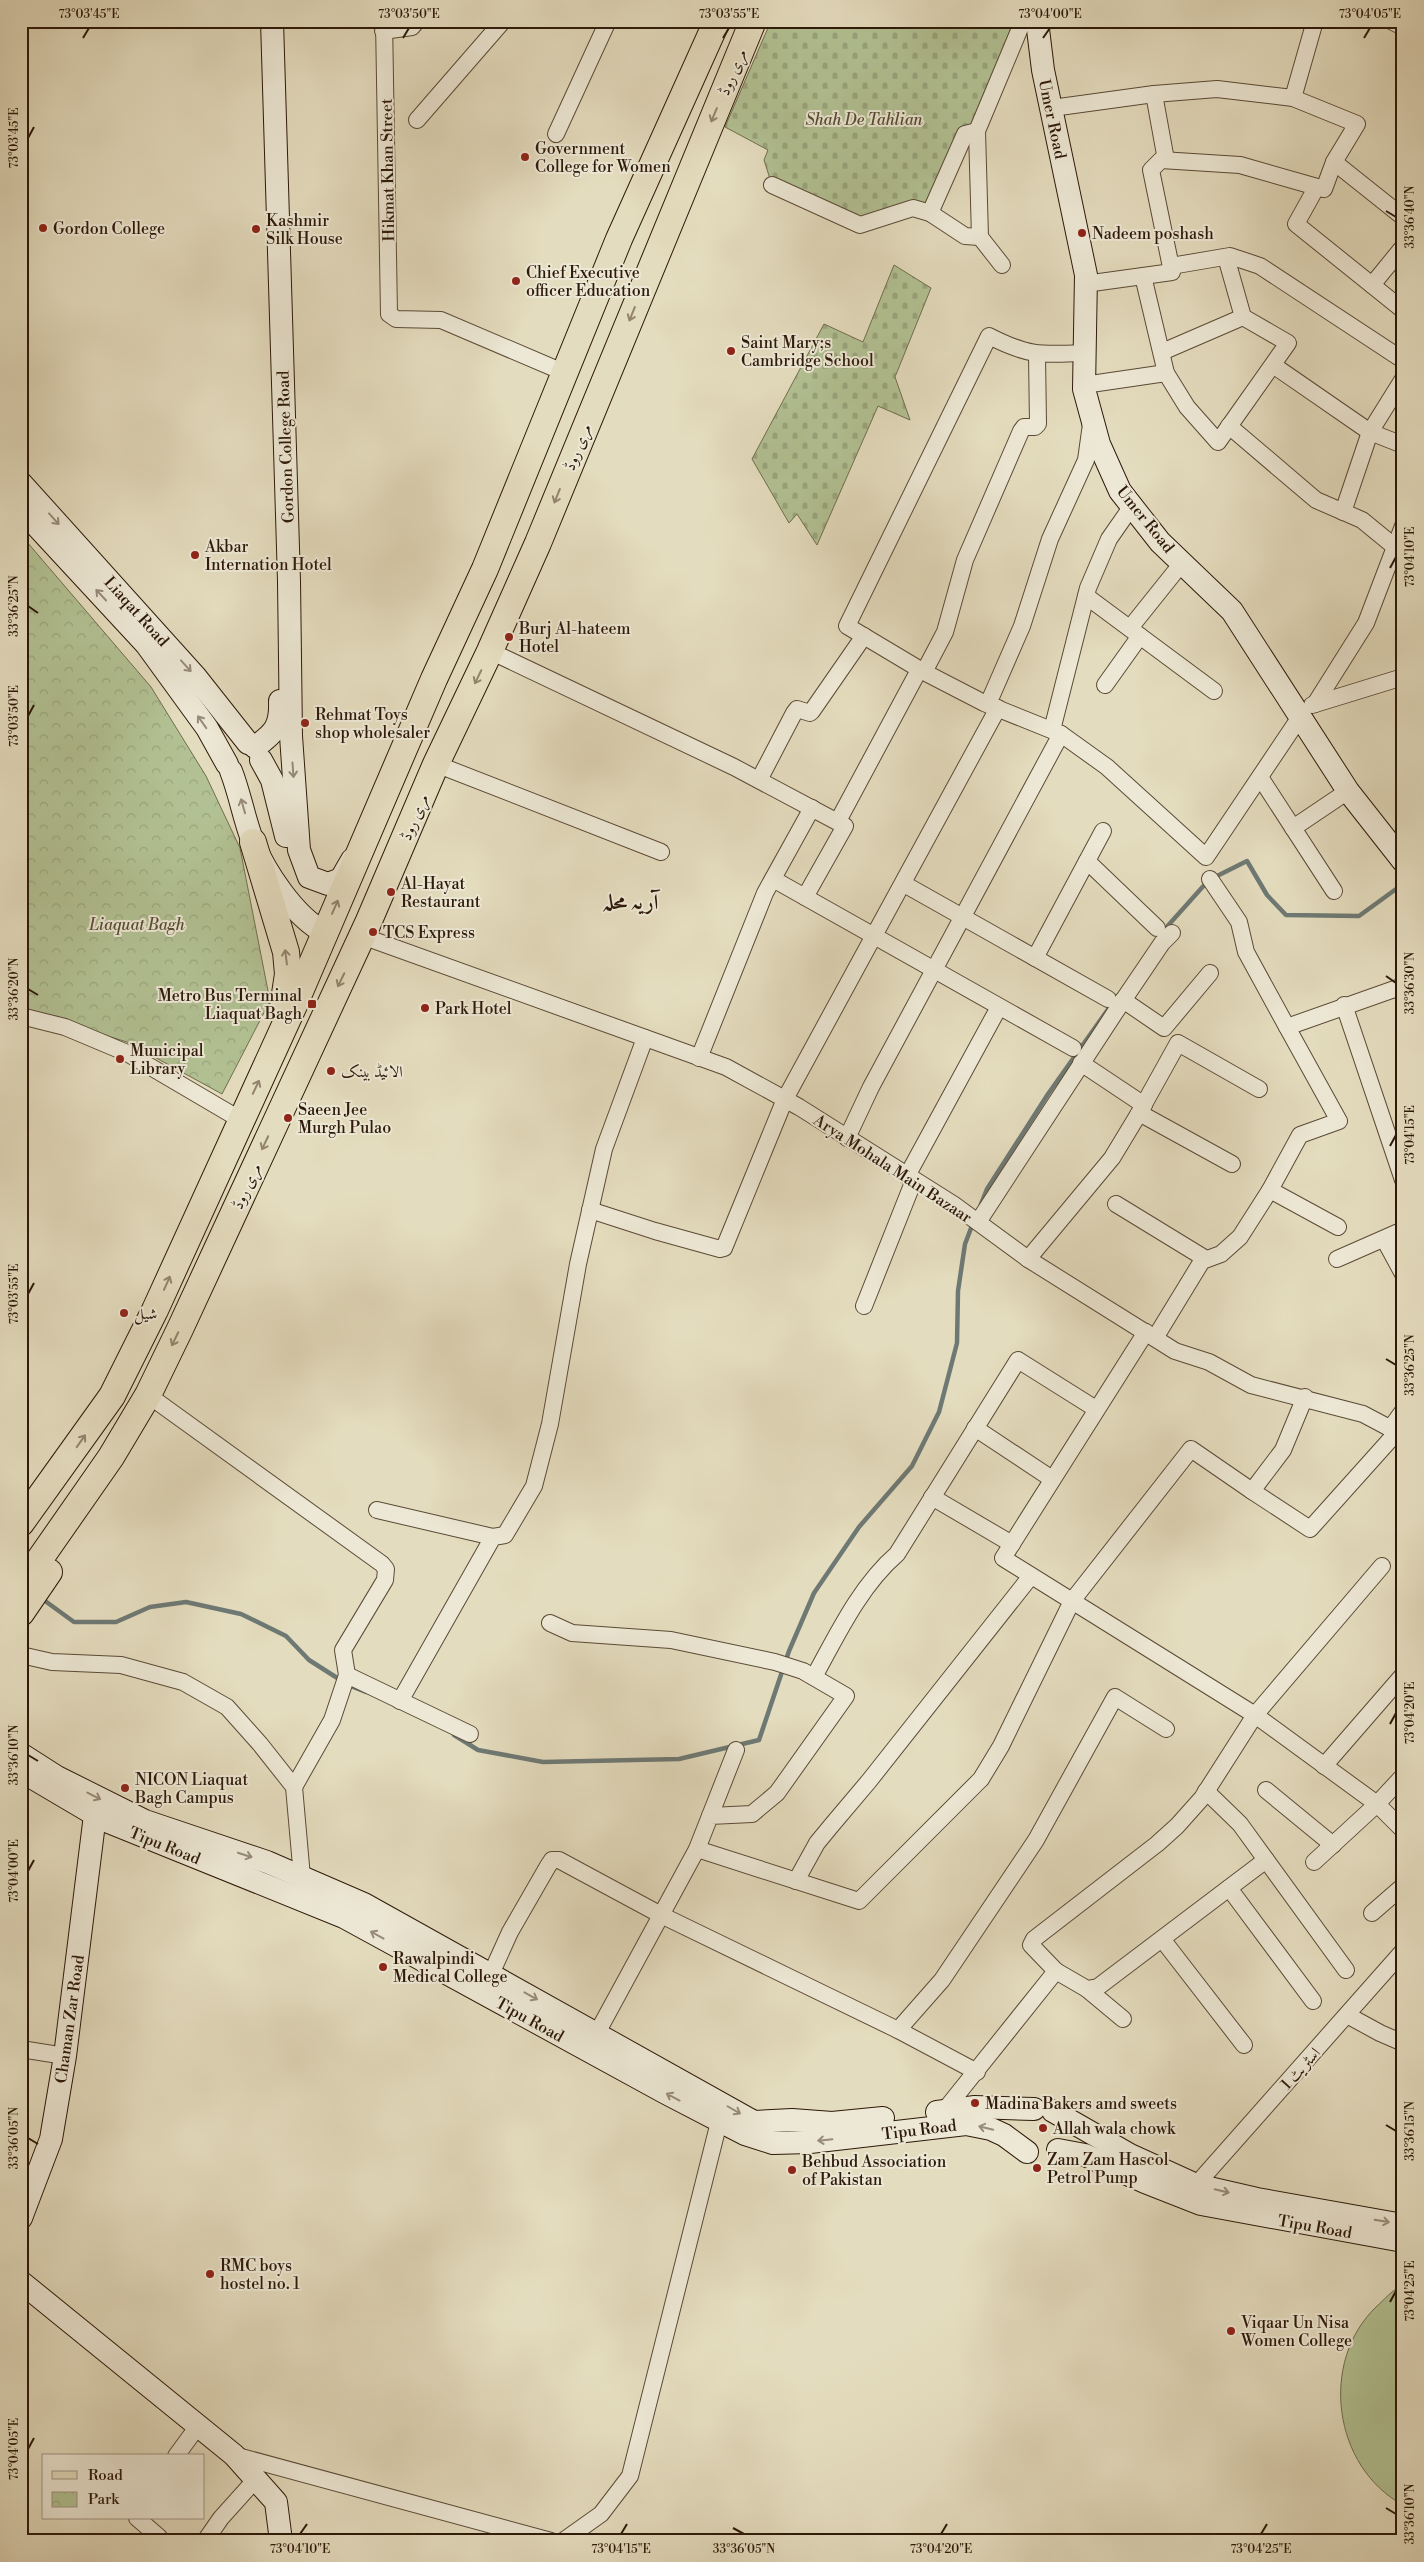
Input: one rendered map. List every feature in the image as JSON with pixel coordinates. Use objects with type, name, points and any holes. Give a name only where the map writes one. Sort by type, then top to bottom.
[{"type":"main road","name":"Gordon College Road","points":[[229,768],[246,776],[254,774],[259,768],[256,751],[278,726],[280,705],[258,21]]},
{"type":"main road","name":"Gordon College Road","points":[[272,21],[289,561],[291,736],[299,850],[310,877]]},
{"type":"main road","name":"مری روڈ","points":[[21,1522],[62,1468],[112,1396],[155,1310],[278,1040],[510,510],[563,372],[619,239],[717,21]]},
{"type":"main road","name":"مری روڈ","points":[[22,1603],[53,1554],[75,1510],[148,1394],[362,936],[436,764],[490,651],[538,543],[753,21]]},
{"type":"main road","name":"Umer Road","points":[[1037,21],[1043,70],[1086,275],[1084,385],[1106,460],[1120,491],[1160,542],[1232,610],[1303,711],[1348,791],[1403,861]]},
{"type":"main road","points":[[619,239],[656,255]]},
{"type":"main road","name":"Liaqat Road","points":[[21,483],[195,676],[256,751],[272,780],[287,839],[310,877]]},
{"type":"main road","name":"Liaqat Road","points":[[21,509],[146,644],[206,728],[229,768],[253,842],[280,890],[313,926],[324,932]]},
{"type":"main road","points":[[256,751],[280,753],[291,736]]},
{"type":"main road","points":[[310,877],[328,884],[341,879],[379,809]]},
{"type":"main road","points":[[253,842],[286,952],[288,974],[278,1040]]},
{"type":"main road","points":[[21,1502],[62,1468]]},
{"type":"main road","points":[[21,1754],[57,1777],[145,1821],[267,1862],[364,1904],[754,2122],[792,2120],[832,2123],[975,2107],[1043,2110],[1060,2117],[1065,2134],[1058,2150],[1052,2154],[1039,2157],[1027,2152],[1018,2139],[1018,2123],[1024,2114],[1043,2110],[1130,2155],[1196,2185],[1257,2199],[1403,2224]]},
{"type":"main road","name":"Tipu Road","points":[[21,1771],[95,1815],[344,1917],[720,2122],[773,2143],[810,2142],[966,2124],[991,2129],[1004,2135],[1027,2152]]},
{"type":"main road","name":"Chaman Zar Road","points":[[21,2218],[51,2139],[65,2056],[95,1815]]},
{"type":"main road","name":"Tipu Road","points":[[1058,2150],[1085,2155],[1145,2182],[1201,2204],[1403,2241]]},
{"type":"main road","points":[[21,2282],[234,2455],[276,2502],[281,2541]]},
{"type":"street","points":[[384,26],[412,28],[417,21]]},
{"type":"street","points":[[417,120],[503,21]]},
{"type":"street","points":[[556,134],[608,21]]},
{"type":"street","points":[[1002,265],[980,237],[977,131],[1022,21]]},
{"type":"street","points":[[1293,98],[1315,21]]},
{"type":"street","points":[[1391,21],[1403,27]]},
{"type":"street","name":"Hikmat Khan Street","points":[[384,26],[389,314],[396,319],[441,320],[563,372]]},
{"type":"street","points":[[1052,108],[1154,94],[1216,89],[1293,98],[1356,124],[1334,162],[1324,190],[1240,166],[1161,160],[1151,170],[1172,272],[1085,284]]},
{"type":"street","points":[[1154,94],[1166,160]]},
{"type":"street","points":[[930,213],[965,134],[977,131]]},
{"type":"street","points":[[1334,162],[1403,217]]},
{"type":"street","points":[[772,185],[860,225],[913,208],[930,213],[966,236],[980,237]]},
{"type":"street","points":[[1316,188],[1296,224],[1403,310]]},
{"type":"street","points":[[1372,285],[1403,247]]},
{"type":"street","points":[[1171,266],[1226,257],[1260,266],[1403,360]]},
{"type":"street","points":[[1143,276],[1166,373],[1187,408],[1218,442],[1288,343],[1243,317],[1226,257]]},
{"type":"street","points":[[1162,352],[1243,317]]},
{"type":"street","points":[[1084,353],[1037,355],[1013,348],[989,336],[848,620],[847,626],[921,671],[993,706],[1056,732],[1107,767],[1206,858],[1303,711],[1366,624],[1397,554],[1403,526]]},
{"type":"street","points":[[835,819],[838,821],[921,671],[945,632],[965,560],[1021,431],[1024,427],[1035,427],[1038,424],[1037,355]]},
{"type":"street","points":[[1273,365],[1370,432],[1403,445]]},
{"type":"street","points":[[1084,385],[1166,373]]},
{"type":"street","points":[[1343,512],[1370,432],[1403,379]]},
{"type":"street","points":[[590,1210],[655,1231],[720,1249],[724,1248],[785,1099],[876,937],[993,706],[1022,626],[1050,539],[1086,460],[1092,416]]},
{"type":"street","points":[[1229,426],[1316,500],[1362,520],[1397,554]]},
{"type":"street","points":[[847,1138],[871,1087],[962,917],[1056,732],[1086,596],[1109,539],[1132,506]]},
{"type":"street","points":[[1106,685],[1135,632],[1182,563]]},
{"type":"street","points":[[1086,596],[1214,691]]},
{"type":"street","points":[[759,780],[794,713],[797,709],[810,713],[812,711],[864,636]]},
{"type":"street","points":[[490,651],[759,780],[845,826],[805,897]]},
{"type":"street","points":[[1303,711],[1403,677]]},
{"type":"street","points":[[436,764],[660,852]]},
{"type":"street","points":[[1260,777],[1334,891]]},
{"type":"street","points":[[1293,828],[1348,791]]},
{"type":"street","points":[[699,1058],[765,893],[812,808]]},
{"type":"street","points":[[1035,958],[1103,831]]},
{"type":"street","points":[[977,1222],[1082,1064],[1116,999],[1162,943],[1164,931],[1087,861]]},
{"type":"street","points":[[773,879],[1073,1048]]},
{"type":"street","points":[[1210,879],[1239,922],[1246,952],[1339,1121],[1300,1135],[1270,1190],[1240,1237],[1221,1254],[1202,1261],[1096,1409],[1003,1558],[1255,1715],[1377,1804],[1403,1830]]},
{"type":"street","points":[[904,884],[1035,958],[1116,999],[1164,1028],[1210,973]]},
{"type":"street","name":"Arya Mohala Main Bazaar","points":[[362,936],[726,1067],[785,1099],[953,1204],[1028,1260],[1175,1351],[1209,1362],[1251,1385],[1305,1397],[1363,1414],[1396,1433]]},
{"type":"street","points":[[1287,1027],[1344,1005],[1403,986]]},
{"type":"street","points":[[1344,1005],[1403,1180]]},
{"type":"street","points":[[864,1306],[910,1178],[999,1007]]},
{"type":"street","points":[[21,1016],[65,1027],[127,1053],[241,1120]]},
{"type":"street","points":[[377,1510],[493,1538],[505,1535],[534,1486],[550,1424],[578,1264],[604,1149],[645,1038]]},
{"type":"street","points":[[1028,1260],[1112,1158],[1178,1043],[1259,1089]]},
{"type":"street","points":[[1082,1064],[1141,1110],[1143,1115],[1232,1164]]},
{"type":"street","points":[[1270,1190],[1338,1227]]},
{"type":"street","points":[[1116,1204],[1206,1258]]},
{"type":"street","points":[[1337,1259],[1403,1230]]},
{"type":"street","points":[[1384,1238],[1403,1274]]},
{"type":"street","points":[[814,1677],[854,1607],[883,1567],[897,1554],[1018,1360],[1096,1409]]},
{"type":"street","points":[[148,1394],[382,1564],[386,1569],[385,1580],[343,1650],[347,1676],[332,1720],[294,1787]]},
{"type":"street","points":[[1252,1491],[1283,1450],[1305,1397]]},
{"type":"street","points":[[697,1849],[853,1901],[859,1901],[981,1779],[1001,1746],[1072,1601],[1191,1449],[1310,1529],[1396,1433],[1403,1411]]},
{"type":"street","points":[[975,1428],[1052,1479]]},
{"type":"street","points":[[932,1497],[1012,1544]]},
{"type":"street","points":[[400,1702],[493,1538]]},
{"type":"street","points":[[1123,2019],[1087,1989],[1056,1971],[1031,1945],[1034,1939],[1157,1844],[1177,1826],[1206,1792],[1255,1715],[1382,1566]]},
{"type":"street","points":[[796,1881],[817,1843],[830,1826],[869,1781],[1031,1576]]},
{"type":"street","points":[[550,1623],[572,1633],[672,1640],[775,1662],[794,1667],[846,1696],[777,1793],[752,1814],[710,1816]]},
{"type":"street","points":[[21,1655],[52,1662],[121,1665],[183,1682],[227,1707],[260,1744],[294,1787],[302,1877]]},
{"type":"street","points":[[1324,1766],[1403,1675]]},
{"type":"street","points":[[347,1676],[470,1734]]},
{"type":"street","points":[[898,2030],[942,1980],[1036,1840],[1115,1697],[1166,1729]]},
{"type":"street","points":[[597,2033],[697,1849],[736,1750]]},
{"type":"street","points":[[1314,1862],[1377,1804],[1403,1776]]},
{"type":"street","points":[[1266,1790],[1332,1845]]},
{"type":"street","points":[[1206,1792],[1240,1824],[1346,1970]]},
{"type":"street","points":[[491,1974],[510,1932],[552,1860],[559,1860],[661,1915],[898,2030],[977,2072]]},
{"type":"street","points":[[1087,1989],[1098,1987],[1266,1860]]},
{"type":"street","points":[[1372,1913],[1403,1886]]},
{"type":"street","points":[[1229,1888],[1313,2001]]},
{"type":"street","points":[[1162,1939],[1244,2045]]},
{"type":"street","name":"اسٹریٹ 1","points":[[1196,2185],[1401,1956]]},
{"type":"street","points":[[944,2111],[1056,1971]]},
{"type":"street","points":[[1348,2015],[1380,2033],[1403,2043]]},
{"type":"street","points":[[21,2049],[65,2056]]},
{"type":"street","points":[[563,2541],[600,2514],[630,2476],[720,2122]]},
{"type":"street","points":[[177,2454],[198,2426]]},
{"type":"street","points":[[234,2455],[551,2541]]},
{"type":"street","points":[[205,2541],[221,2518],[256,2479]]},
{"type":"street","points":[[140,2520],[159,2537],[159,2541]]},
{"type":"green space","name":"Shah De Tahlian","points":[[771,21],[1023,21],[999,81],[965,134],[930,213],[860,225],[772,185],[764,160],[768,150],[725,127]]},
{"type":"green space","points":[[894,265],[931,288],[895,377],[910,420],[878,406],[817,545],[797,514],[789,523],[752,459],[824,324],[863,342]]},
{"type":"green space","name":"Liaquat Bagh","points":[[21,535],[151,687],[206,776],[240,848],[270,1001],[222,1094],[127,1042],[21,1009]]},
{"type":"green space","points":[[1403,2285],[1403,2505],[1379,2488],[1361,2466],[1349,2440],[1342,2412],[1341,2384],[1346,2356],[1358,2330],[1376,2307],[1392,2292]]},
{"type":"waterway","points":[[1213,878],[1247,861],[1267,895],[1286,915],[1359,916],[1403,884]]},
{"type":"waterway","points":[[1164,930],[1207,882]]},
{"type":"waterway","points":[[981,1204],[987,1189],[1048,1094],[1109,1008]]},
{"type":"waterway","points":[[454,1735],[478,1750],[543,1762],[679,1759],[759,1740],[789,1651],[814,1593],[859,1527],[912,1466],[939,1412],[957,1343],[958,1291],[965,1244],[973,1223]]},
{"type":"waterway","points":[[41,1598],[74,1622],[116,1622],[150,1607],[186,1602],[241,1614],[286,1636],[309,1660],[342,1681]]},
{"type":"waterway","points":[[348,1685],[366,1692]]},
{"type":"place","name":"Government College for Women","points":[[525,157]]},
{"type":"place","name":"Gordon College","points":[[43,228]]},
{"type":"place","name":"Kashmir Silk House","points":[[256,229]]},
{"type":"place","name":"Nadeem poshash","points":[[1082,233]]},
{"type":"place","name":"Chief Executive officer Education","points":[[516,281]]},
{"type":"place","name":"Saint Mary;s Cambridge School","points":[[731,351]]},
{"type":"place","name":"Akbar Internation Hotel","points":[[195,555]]},
{"type":"place","name":"Burj Al-hateem Hotel","points":[[509,637]]},
{"type":"place","name":"Rehmat Toys shop wholesaler","points":[[305,723]]},
{"type":"place","name":"Al-Hayat Restaurant","points":[[391,892]]},
{"type":"place","name":"TCS Express","points":[[373,932]]},
{"type":"place","name":"Metro Bus Terminal Liaquat Bagh","points":[[312,1004]]},
{"type":"place","name":"Park Hotel","points":[[425,1008]]},
{"type":"place","name":"Municipal Library","points":[[120,1059]]},
{"type":"place","name":"الائیڈ بینک","points":[[331,1071]]},
{"type":"place","name":"Saeen Jee Murgh Pulao","points":[[288,1118]]},
{"type":"place","name":"شیل","points":[[124,1313]]},
{"type":"place","name":"NICON Liaquat Bagh Campus","points":[[125,1788]]},
{"type":"place","name":"Rawalpindi Medical College","points":[[383,1967]]},
{"type":"place","name":"Madina Bakers amd sweets","points":[[975,2103]]},
{"type":"place","name":"Allah wala chowk","points":[[1043,2128]]},
{"type":"place","name":"Zam Zam Hascol Petrol Pump","points":[[1037,2168]]},
{"type":"place","name":"Behbud Association of Pakistan","points":[[792,2170]]},
{"type":"place","name":"RMC boys hostel no. 1","points":[[210,2274]]},
{"type":"place","name":"Viqaar Un Nisa Women College","points":[[1231,2331]]},
{"type":"district","name":"آریہ محلہ","points":[[630,902]]}]
